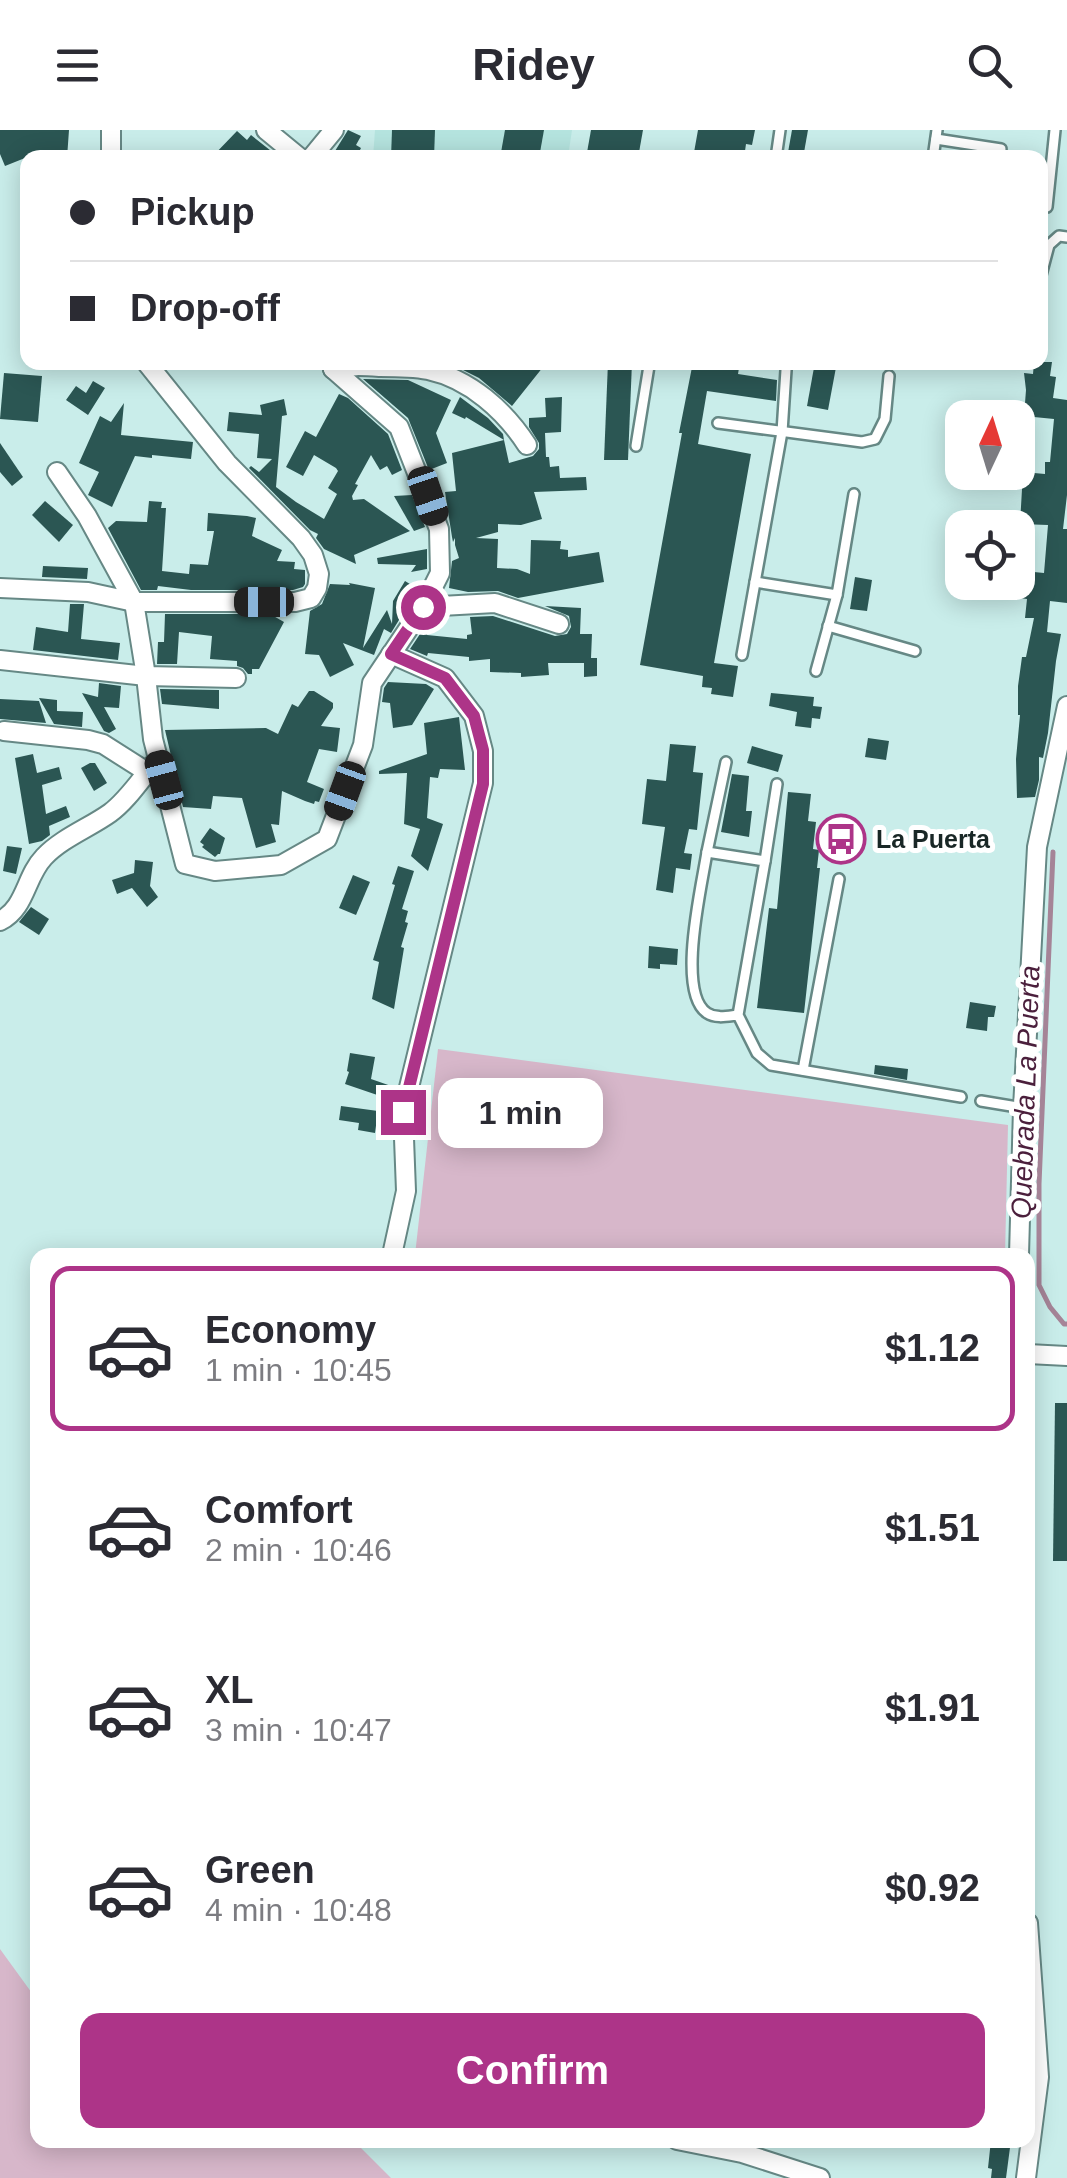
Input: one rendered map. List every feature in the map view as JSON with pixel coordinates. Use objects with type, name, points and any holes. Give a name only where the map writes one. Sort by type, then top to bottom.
[{"type":"street","points":[[266,130],[290,150]]},
{"type":"street","points":[[318,150],[334,130]]},
{"type":"street","points":[[0,588],[88,592],[134,602],[295,602],[311,598],[319,574],[313,555],[227,464],[152,370]]},
{"type":"street","points":[[57,472],[87,516],[134,602],[146,676],[153,766],[185,864],[215,872],[281,865],[327,839],[363,745],[372,683],[423,607],[440,573],[439,529],[399,427],[336,370]]},
{"type":"street","points":[[423,370],[442,374],[486,398],[511,421],[527,445]]},
{"type":"street","points":[[423,607],[495,603],[558,624]]},
{"type":"street","points":[[391,654],[445,678],[474,716],[483,750],[483,784],[403,1112],[406,1191],[394,1248]]},
{"type":"street","points":[[0,660],[146,676],[236,678]]},
{"type":"street","points":[[1018,1248],[1037,847],[1067,706]]},
{"type":"street","points":[[4,731],[88,740],[153,766]]},
{"type":"street","points":[[0,921],[11,916],[33,870],[46,854],[114,810],[153,766]]},
{"type":"street","points":[[1035,1354],[1067,1356]]},
{"type":"street","points":[[1035,2021],[1039,2077],[1035,2108]]},
{"type":"street","points":[[714,2148],[820,2178]]},
{"type":"street","points":[[1026,2178],[1030,2148]]},
{"type":"lane","points":[[1048,198],[1056,130]]},
{"type":"lane","points":[[937,134],[1001,149]]},
{"type":"lane","points":[[1048,253],[1052,240],[1067,237]]},
{"type":"lane","points":[[636,446],[648,370]]},
{"type":"lane","points":[[742,656],[782,432],[786,370]]},
{"type":"lane","points":[[718,423],[862,442],[875,439],[885,419],[889,376]]},
{"type":"lane","points":[[816,671],[837,595],[854,494]]},
{"type":"lane","points":[[756,582],[837,595]]},
{"type":"lane","points":[[828,626],[914,650]]},
{"type":"lane","points":[[726,762],[692,953],[692,980],[704,1012],[714,1016],[738,1015]]},
{"type":"lane","points":[[777,784],[738,1015],[757,1052],[771,1065],[961,1097]]},
{"type":"lane","points":[[708,852],[765,861]]},
{"type":"lane","points":[[803,1070],[838,879]]},
{"type":"lane","points":[[981,1101],[1023,1108]]},
{"type":"shaded area","points":[[375,130],[572,130],[569,150],[374,150]]},
{"type":"shaded area","points":[[438,1049],[1008,1125],[1005,1248],[416,1248]]},
{"type":"shaded area","points":[[0,1949],[30,1990],[30,2148],[361,2148],[391,2178],[0,2178]]},
{"type":"building","points":[[0,130],[69,130],[68,150],[20,150],[20,160],[5,166],[0,154]]},
{"type":"building","points":[[348,130],[361,136],[356,145],[360,150],[336,150]]},
{"type":"building","points":[[392,130],[435,130],[434,150],[391,150]]},
{"type":"building","points":[[505,130],[544,130],[540,150],[501,150]]},
{"type":"building","points":[[591,130],[643,130],[639,150],[587,150]]},
{"type":"building","points":[[698,130],[755,130],[752,145],[746,144],[745,150],[694,150]]},
{"type":"building","points":[[792,130],[808,130],[804,150],[788,150]]},
{"type":"building","points":[[237,131],[247,140],[251,135],[270,150],[219,150]]},
{"type":"building","points":[[1048,362],[1052,362],[1050,376],[1056,377],[1053,398],[1067,400],[1063,529],[1067,529],[1067,603],[1050,601],[1047,632],[1061,634],[1035,797],[1017,798],[1018,686],[1034,618],[1025,618],[1027,600],[1035,600],[1035,572],[1044,573],[1048,525],[1035,525],[1035,510],[1021,510],[1022,490],[1035,490],[1035,473],[1045,474],[1054,419],[1035,417],[1035,400],[1025,400],[1024,373],[1048,370]]},
{"type":"building","points":[[463,370],[541,370],[512,406],[479,378]]},
{"type":"building","points":[[608,370],[632,370],[628,460],[604,460]]},
{"type":"building","points":[[691,370],[739,370],[738,374],[777,380],[776,401],[707,391],[698,444],[751,454],[714,663],[738,666],[733,697],[711,694],[712,688],[702,687],[703,676],[640,665]]},
{"type":"building","points":[[814,370],[836,370],[828,410],[807,406]]},
{"type":"building","points":[[4,373],[42,376],[38,422],[0,419]]},
{"type":"building","points":[[363,379],[408,380],[451,400],[436,433],[447,463],[429,470],[408,418]]},
{"type":"building","points":[[93,381],[105,388],[88,415],[66,400],[76,386],[86,393]]},
{"type":"building","points":[[339,394],[388,434],[402,470],[392,475],[387,466],[380,470],[371,455],[355,484],[358,485],[353,500],[364,499],[410,531],[354,555],[356,564],[324,549],[316,538],[318,534],[249,468],[259,472],[272,459],[257,458],[259,434],[227,431],[229,412],[262,415],[260,405],[284,399],[287,415],[282,416],[276,487],[324,519],[337,494],[328,488],[336,468],[314,455],[303,476],[286,467],[305,431],[316,437]]},
{"type":"building","points":[[460,397],[488,418],[504,440],[452,413]]},
{"type":"building","points":[[562,397],[561,432],[545,433],[546,457],[550,467],[559,466],[560,478],[586,477],[587,490],[534,492],[542,519],[521,525],[498,524],[498,532],[476,538],[498,539],[497,568],[530,574],[531,540],[561,541],[560,549],[568,550],[568,557],[599,552],[604,582],[518,598],[498,591],[449,588],[452,561],[459,558],[445,492],[456,491],[452,453],[504,440],[509,463],[533,456],[539,443],[529,427],[529,418],[546,417],[545,398]]},
{"type":"building","points":[[124,403],[121,435],[193,442],[191,459],[135,456],[112,507],[88,495],[99,472],[79,463],[100,416],[111,422]]},
{"type":"building","points":[[0,443],[23,477],[12,486],[0,472]]},
{"type":"building","points":[[412,495],[425,527],[414,531],[394,496]]},
{"type":"building","points":[[45,501],[73,525],[59,542],[32,515]]},
{"type":"building","points":[[149,501],[162,502],[161,508],[166,508],[162,571],[189,574],[190,564],[208,565],[214,531],[207,531],[208,513],[247,516],[256,518],[252,536],[282,550],[277,561],[295,562],[294,569],[305,570],[305,584],[293,590],[191,590],[158,586],[157,590],[141,590],[108,528],[116,521],[147,522]]},
{"type":"building","points":[[427,549],[427,569],[411,572],[416,565],[378,564],[377,558]]},
{"type":"building","points":[[43,566],[88,568],[87,579],[42,577]]},
{"type":"building","points":[[855,577],[872,580],[867,611],[850,609]]},
{"type":"building","points":[[405,581],[418,589],[391,633],[384,629],[374,655],[343,643],[354,665],[330,677],[319,655],[305,654],[310,611],[322,604],[330,584],[375,588],[363,648],[387,610],[392,624],[393,601]]},
{"type":"building","points":[[70,604],[84,604],[81,639],[120,643],[118,660],[33,650],[36,627],[68,632]]},
{"type":"building","points":[[545,606],[581,608],[580,634],[592,634],[591,658],[597,658],[597,676],[584,677],[584,663],[548,663],[549,675],[521,677],[521,673],[490,672],[490,659],[469,661],[469,657],[428,653],[427,656],[410,649],[430,619],[427,635],[467,639],[472,634],[470,617],[493,616],[555,636],[567,634],[571,627],[569,616]]},
{"type":"building","points":[[165,614],[270,614],[284,622],[259,669],[248,674],[237,666],[237,661],[210,659],[212,636],[179,632],[177,664],[157,664],[158,642],[164,642]]},
{"type":"building","points":[[388,682],[426,684],[434,689],[412,725],[393,728],[390,703],[382,702]]},
{"type":"building","points":[[99,683],[121,686],[119,708],[104,707],[116,729],[109,733],[104,731],[82,693],[98,697]]},
{"type":"building","points":[[160,689],[219,690],[219,709],[162,704]]},
{"type":"building","points":[[309,691],[333,703],[321,726],[340,728],[337,752],[319,749],[307,782],[324,789],[319,802],[314,804],[282,791],[279,825],[271,824],[276,842],[256,848],[242,798],[213,796],[211,809],[183,807],[165,730],[266,728],[278,734],[292,704],[298,707]]},
{"type":"building","points":[[771,693],[814,697],[813,706],[822,707],[820,719],[812,718],[811,728],[795,726],[797,712],[769,706]]},
{"type":"building","points":[[39,698],[57,700],[57,711],[83,712],[82,727],[54,724]]},
{"type":"building","points":[[0,699],[39,701],[46,723],[0,719]]},
{"type":"building","points":[[459,717],[465,770],[440,769],[438,778],[430,777],[427,818],[443,824],[428,871],[411,856],[420,829],[404,824],[407,773],[379,771],[427,754],[424,723]]},
{"type":"building","points":[[868,738],[889,741],[886,760],[865,757]]},
{"type":"building","points":[[670,744],[696,746],[693,772],[703,773],[697,830],[689,829],[684,853],[692,854],[690,870],[676,868],[673,893],[656,890],[665,827],[642,824],[647,779],[666,781]]},
{"type":"building","points":[[752,746],[783,755],[778,772],[747,763]]},
{"type":"building","points":[[33,754],[37,773],[59,767],[62,779],[42,785],[46,814],[66,806],[70,817],[49,826],[50,835],[42,841],[29,844],[15,758]]},
{"type":"building","points":[[95,763],[107,783],[94,791],[81,768]]},
{"type":"building","points":[[732,774],[749,776],[749,837],[721,832]]},
{"type":"building","points":[[788,792],[811,794],[808,821],[816,822],[813,849],[819,850],[804,1013],[757,1008],[769,908],[777,909]]},
{"type":"building","points":[[210,828],[225,838],[220,854],[215,857],[200,842]]},
{"type":"building","points":[[7,846],[22,848],[16,874],[3,871]]},
{"type":"building","points":[[135,860],[153,862],[150,886],[158,897],[147,907],[132,888],[117,894],[112,880],[134,873]]},
{"type":"building","points":[[398,866],[414,871],[402,909],[408,911],[408,923],[401,947],[404,948],[394,1009],[372,999],[379,962],[373,960]]},
{"type":"building","points":[[353,875],[370,882],[356,915],[339,908]]},
{"type":"building","points":[[31,907],[49,919],[39,935],[19,922]]},
{"type":"building","points":[[649,946],[678,949],[677,965],[648,968]]},
{"type":"building","points":[[970,1002],[996,1006],[994,1017],[988,1017],[987,1031],[966,1028]]},
{"type":"building","points":[[350,1053],[375,1057],[371,1079],[394,1087],[389,1099],[345,1084]]},
{"type":"building","points":[[875,1065],[908,1069],[907,1080],[874,1074]]},
{"type":"building","points":[[341,1106],[378,1111],[375,1133],[358,1130],[359,1123],[339,1120]]},
{"type":"building","points":[[1055,1403],[1067,1403],[1067,1561],[1053,1561]]},
{"type":"building","points":[[990,2148],[1010,2148],[1006,2178],[991,2178],[992,2169],[988,2168]]},
{"type":"waterway","name":"Quebrada La Puerta","points":[[1053,852],[1039,1184],[1039,1285],[1050,1307],[1067,1324]]},
{"type":"place","name":"La Puerta","points":[[841,839]]},
{"type":"route","points":[[403,1112],[483,784],[483,750],[474,716],[445,678],[391,654],[423,607]]}]
